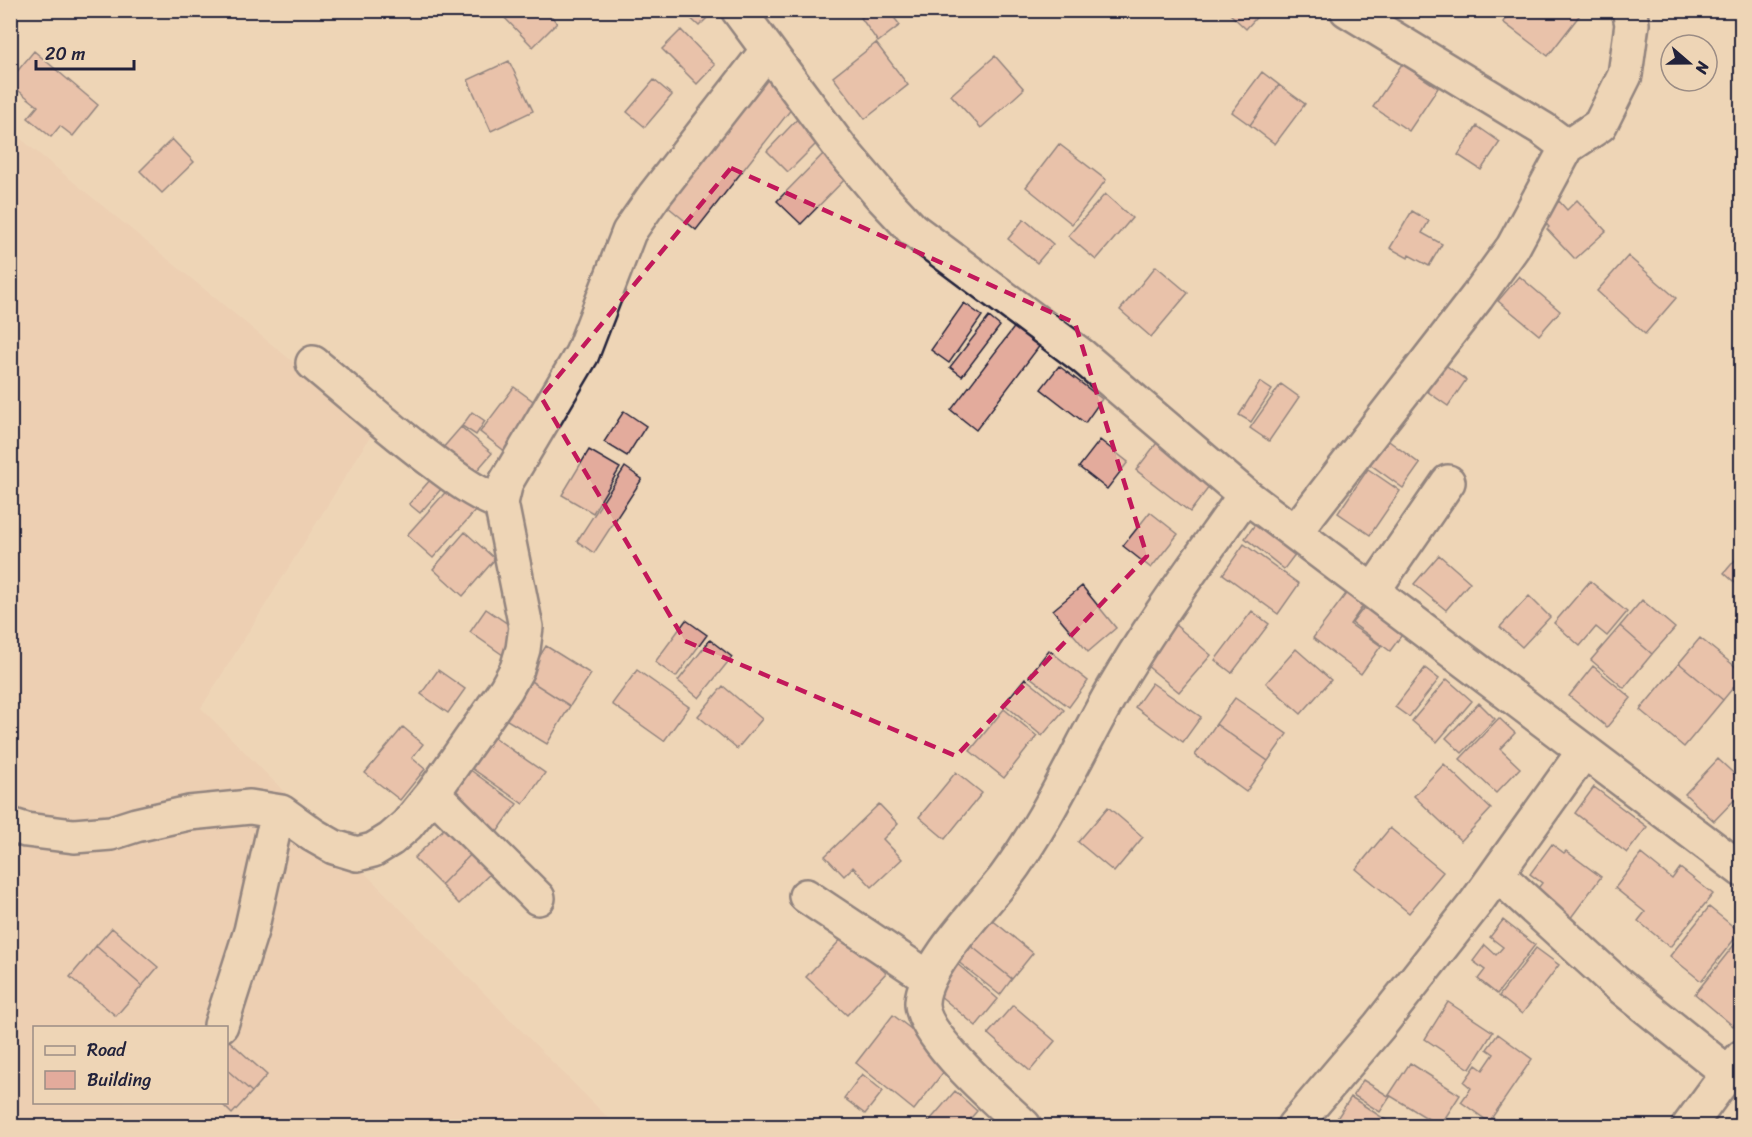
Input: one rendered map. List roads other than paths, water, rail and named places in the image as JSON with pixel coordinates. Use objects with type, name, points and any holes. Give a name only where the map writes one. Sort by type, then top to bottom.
[{"type":"street","points":[[738,10],[842,150],[912,229],[1082,356],[1245,495],[1742,870]]},
{"type":"street","points":[[1347,10],[1544,129],[1567,147]]},
{"type":"street","points":[[1295,532],[1501,264],[1513,247],[1567,147],[1600,125],[1626,75],[1632,24],[1629,10]]},
{"type":"street","points":[[10,825],[26,830],[74,836],[111,833],[189,813],[250,807],[281,812],[334,847],[357,855],[373,850],[391,839],[407,825],[433,794],[506,689],[517,669],[523,649],[526,627],[501,503],[506,482],[582,354],[629,232],[654,196],[767,51]]},
{"type":"street","points":[[313,363],[430,459],[485,497],[501,503]]},
{"type":"street","points":[[1373,591],[1448,482]]},
{"type":"street","points":[[1024,1126],[939,1041],[926,1020],[922,1004],[924,989],[935,967],[1005,877],[1041,824],[1113,691],[1140,647],[1245,495]]},
{"type":"street","points":[[1294,1126],[1379,1026],[1497,874],[1584,751]]},
{"type":"street","points":[[433,794],[538,898]]},
{"type":"street","points":[[221,1025],[248,940],[273,832],[281,812]]},
{"type":"street","points":[[1497,874],[1615,982],[1735,1065],[1689,1126]]},
{"type":"street","points":[[806,896],[929,978]]}]
